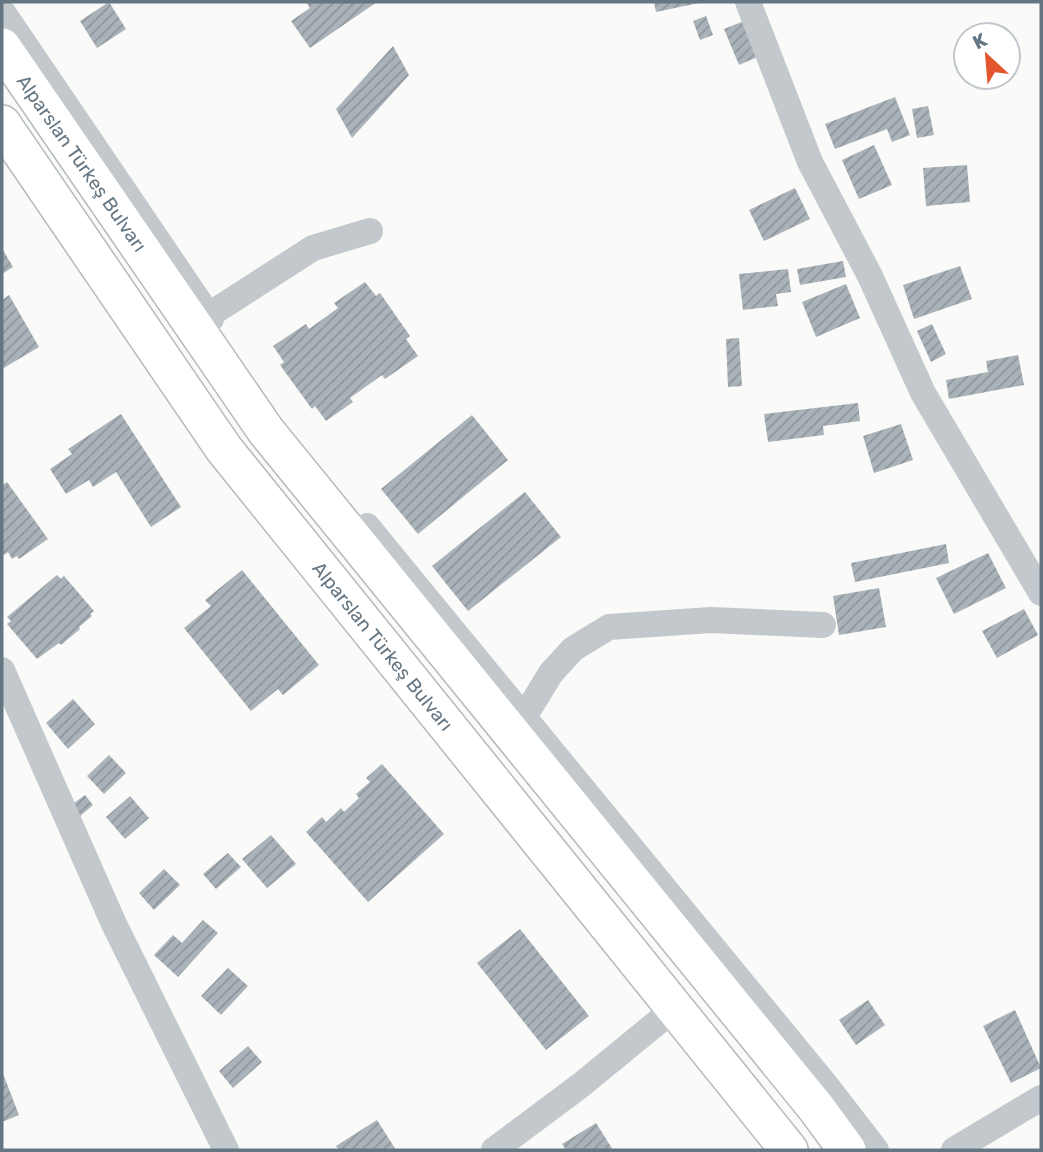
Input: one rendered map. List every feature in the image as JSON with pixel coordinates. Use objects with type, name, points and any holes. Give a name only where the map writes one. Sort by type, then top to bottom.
[{"type":"main road","name":"Alparslan Türkeş Bulvarı","points":[[2,47],[266,431],[523,731],[847,1150]]},
{"type":"main road","name":"Alparslan Türkeş Bulvarı","points":[[2,124],[224,449],[789,1150]]},
{"type":"street","points":[[748,2],[810,162],[870,276],[923,393],[1041,593]]},
{"type":"street","points":[[2,11],[280,420],[523,731],[825,1084],[876,1150]]},
{"type":"street","points":[[209,315],[313,248],[370,231]]},
{"type":"street","points":[[523,731],[551,673],[573,649],[609,627],[711,620],[823,625]]},
{"type":"street","points":[[2,670],[114,924],[226,1150]]},
{"type":"street","points":[[494,1150],[581,1085],[675,1008]]},
{"type":"street","points":[[954,1150],[1041,1098]]},
{"type":"building","points":[[109,2],[126,29],[97,48],[80,21]]},
{"type":"building","points":[[306,2],[377,2],[310,48],[291,21],[310,8]]},
{"type":"building","points":[[654,2],[699,2],[699,3],[656,12]]},
{"type":"building","points":[[706,16],[713,35],[700,40],[693,21]]},
{"type":"building","points":[[749,19],[764,54],[739,65],[724,29]]},
{"type":"building","points":[[393,46],[409,75],[352,138],[336,109]]},
{"type":"building","points":[[895,97],[910,135],[892,142],[887,129],[835,149],[825,124]]},
{"type":"building","points":[[928,106],[934,135],[917,138],[912,109]]},
{"type":"building","points":[[874,145],[892,185],[859,199],[842,160]]},
{"type":"building","points":[[967,165],[970,202],[926,206],[923,168]]},
{"type":"building","points":[[795,188],[810,219],[764,241],[749,210]]},
{"type":"building","points":[[2,248],[13,267],[2,274]]},
{"type":"building","points":[[843,261],[846,277],[800,285],[797,269]]},
{"type":"building","points":[[960,266],[972,299],[914,319],[903,285]]},
{"type":"building","points":[[788,269],[791,292],[776,294],[778,306],[743,310],[739,274]]},
{"type":"building","points":[[365,282],[376,296],[380,293],[410,336],[406,339],[418,356],[385,379],[382,375],[350,398],[353,402],[326,421],[315,406],[312,409],[280,365],[284,362],[273,346],[306,324],[309,329],[338,308],[334,303]]},
{"type":"building","points":[[846,284],[860,318],[816,337],[802,302]]},
{"type":"building","points":[[9,295],[39,347],[2,369],[2,300]]},
{"type":"building","points":[[932,324],[946,354],[931,362],[917,331]]},
{"type":"building","points":[[739,338],[742,386],[728,387],[726,339]]},
{"type":"building","points":[[1018,355],[1024,385],[949,399],[946,380],[988,372],[986,361]]},
{"type":"building","points":[[858,403],[860,421],[823,426],[824,435],[768,442],[764,414]]},
{"type":"building","points":[[121,414],[181,507],[151,527],[116,472],[93,487],[89,480],[66,494],[50,469],[72,454],[68,449]]},
{"type":"building","points":[[472,415],[508,460],[418,534],[381,489]]},
{"type":"building","points":[[901,424],[913,460],[874,473],[863,436]]},
{"type":"building","points":[[7,482],[48,539],[19,559],[17,556],[12,559],[8,552],[4,555],[2,552],[2,485]]},
{"type":"building","points":[[525,492],[561,537],[468,611],[432,566]]},
{"type":"building","points":[[946,544],[949,563],[855,582],[851,563]]},
{"type":"building","points":[[988,553],[1006,588],[954,614],[936,578]]},
{"type":"building","points":[[242,570],[319,665],[283,695],[278,689],[251,711],[184,628],[211,606],[205,600]]},
{"type":"building","points":[[57,575],[61,579],[64,576],[94,611],[80,629],[61,645],[59,643],[37,659],[7,624],[11,621],[7,617]]},
{"type":"building","points":[[879,588],[886,627],[839,635],[833,596]]},
{"type":"building","points":[[1024,609],[1038,635],[997,658],[982,631]]},
{"type":"building","points":[[73,699],[95,724],[68,749],[46,723]]},
{"type":"building","points":[[109,755],[126,773],[104,794],[87,776]]},
{"type":"building","points":[[382,764],[444,834],[368,902],[306,832],[322,817],[326,822],[341,808],[344,812],[359,798],[356,794],[370,782],[366,778]]},
{"type":"building","points":[[85,795],[93,805],[79,817],[70,806]]},
{"type":"building","points":[[130,796],[149,818],[125,839],[106,817]]},
{"type":"building","points":[[271,835],[296,864],[267,888],[242,859]]},
{"type":"building","points":[[228,853],[241,867],[216,889],[203,874]]},
{"type":"building","points":[[164,869],[180,885],[154,910],[139,893]]},
{"type":"building","points":[[203,920],[218,933],[178,977],[154,955],[173,935],[182,943]]},
{"type":"building","points":[[520,929],[589,1016],[546,1050],[477,963]]},
{"type":"building","points":[[228,968],[248,986],[221,1015],[201,996]]},
{"type":"building","points":[[868,1000],[885,1025],[856,1045],[839,1020]]},
{"type":"building","points":[[1015,1010],[1041,1068],[1011,1083],[983,1026]]},
{"type":"building","points":[[248,1046],[262,1062],[233,1088],[219,1071]]},
{"type":"building","points":[[2,1071],[19,1115],[2,1122]]},
{"type":"building","points":[[377,1120],[396,1150],[339,1150],[336,1146]]},
{"type":"building","points":[[596,1123],[613,1150],[566,1150],[562,1144]]}]
